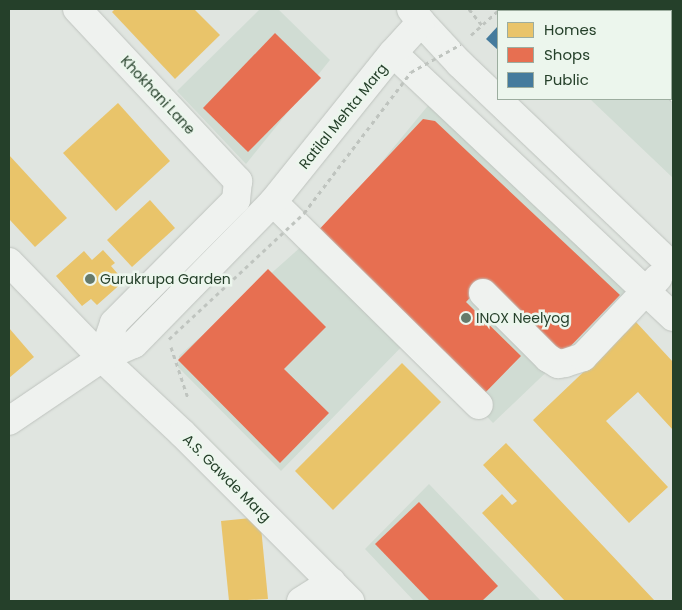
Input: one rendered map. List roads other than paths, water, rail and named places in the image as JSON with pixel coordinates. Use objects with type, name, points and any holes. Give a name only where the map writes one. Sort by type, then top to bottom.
[{"type":"street","name":"Khokhani Lane","points":[[78,9],[238,181],[236,200],[114,323],[102,358]]},
{"type":"street","points":[[393,53],[416,16],[458,63],[672,266],[583,357],[558,364],[548,358],[483,293]]},
{"type":"street","name":"Ratilal Mehta Marg","points":[[9,421],[102,358],[134,344],[273,202],[393,53],[673,317]]},
{"type":"street","points":[[273,202],[479,405]]},
{"type":"street","name":"A.S. Gawde Marg","points":[[9,262],[102,358],[182,433],[350,601]]},
{"type":"street","points":[[301,601],[331,582]]},
{"type":"place","name":"Gurukrupa Garden","points":[[90,279]]},
{"type":"place","name":"INOX Neelyog","points":[[466,318]]}]
